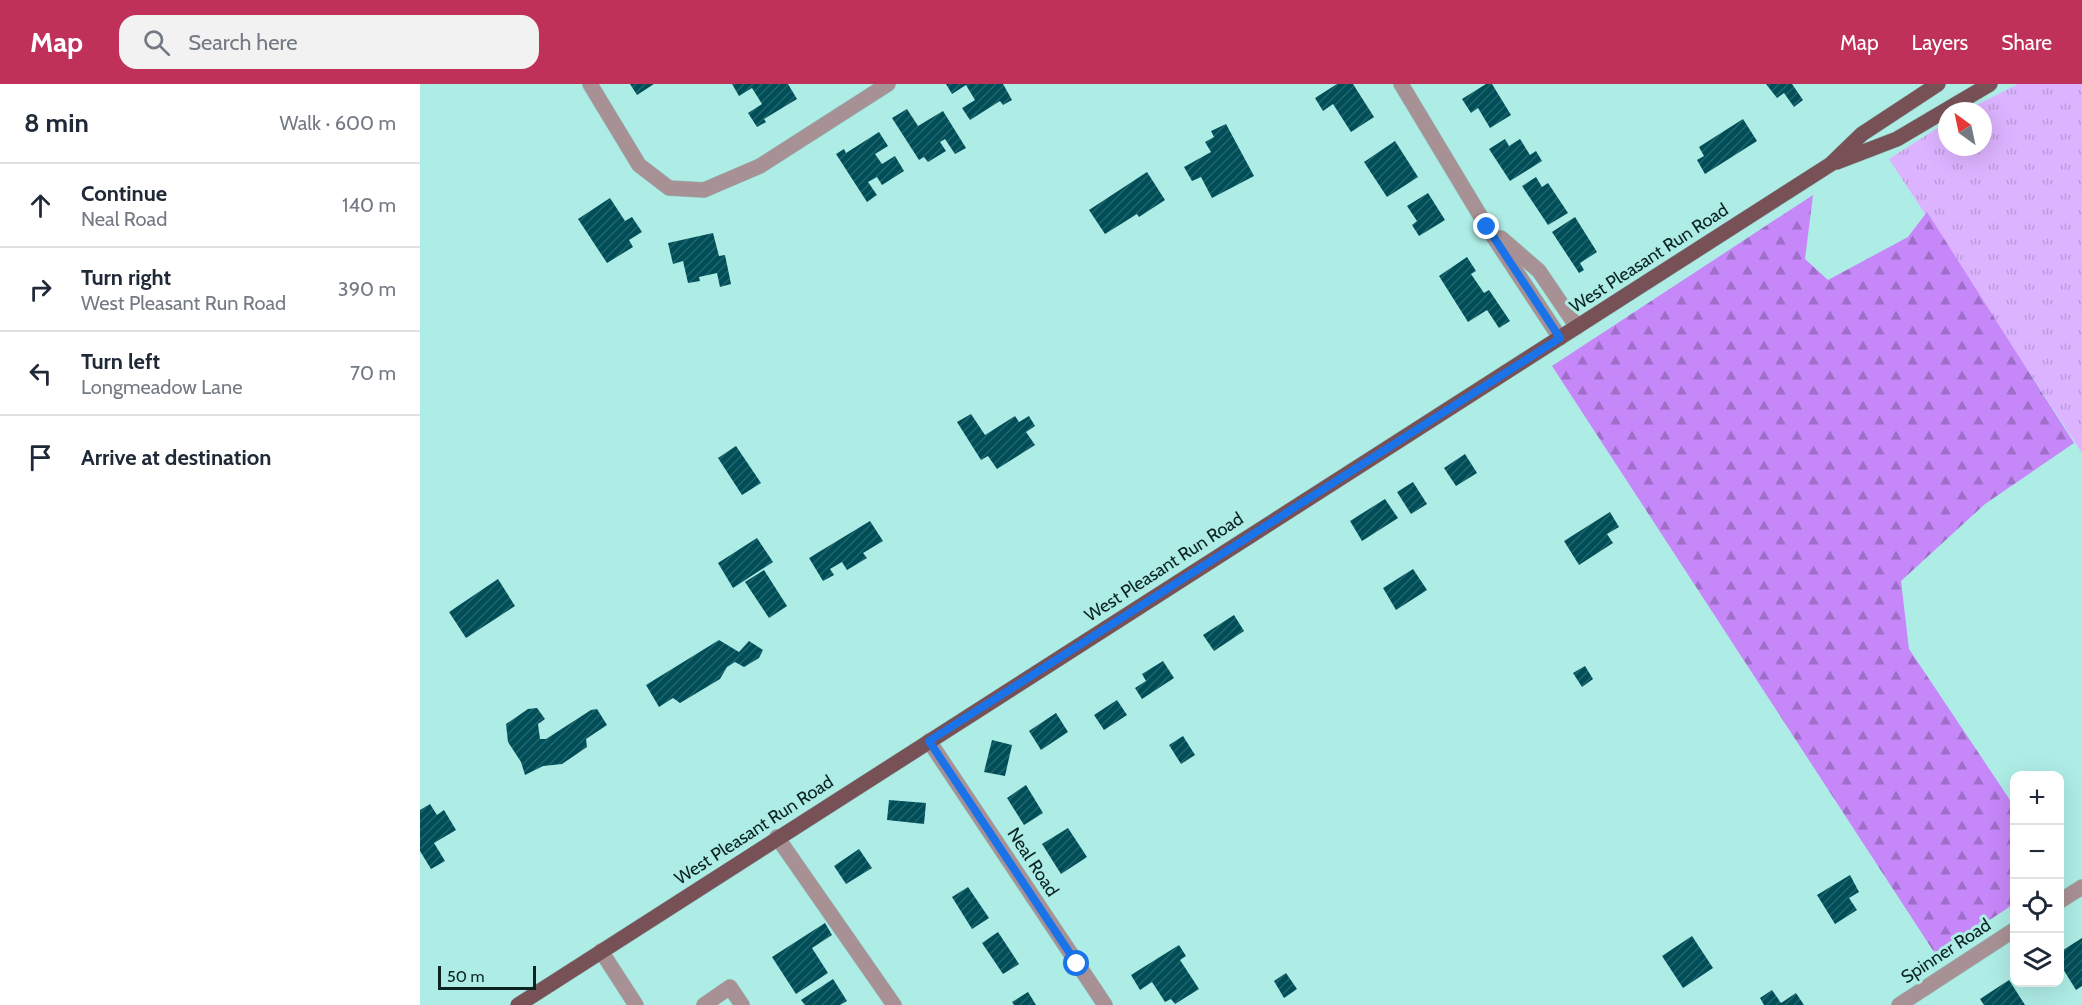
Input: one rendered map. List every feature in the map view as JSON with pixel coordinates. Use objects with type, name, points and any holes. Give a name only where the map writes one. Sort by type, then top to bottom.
[{"type":"main road","name":"West Pleasant Run Road","points":[[1831,164],[1862,134],[1938,84]]},
{"type":"main road","name":"West Pleasant Run Road","points":[[518,1005],[1831,164],[1897,138],[1990,84]]},
{"type":"street","points":[[590,84],[639,165],[669,188],[704,190],[760,166],[888,84]]},
{"type":"street","points":[[1401,84],[1487,227],[1560,338]]},
{"type":"street","points":[[1487,227],[1539,270],[1577,327]]},
{"type":"street","name":"Neal Road","points":[[929,741],[1105,1005]]},
{"type":"street","points":[[777,837],[894,1005]]},
{"type":"street","points":[[2064,898],[2082,887]]},
{"type":"street","name":"Spinner Road","points":[[1899,1005],[2010,933]]},
{"type":"street","points":[[601,951],[636,1005]]},
{"type":"street","points":[[704,1005],[730,987],[742,1005]]},
{"type":"green space","points":[[2018,84],[2082,84],[2082,453],[1889,159],[1938,128],[1938,156],[1992,156],[1992,102],[1983,102]]},
{"type":"green space","points":[[1813,195],[1805,259],[1828,280],[1908,237],[1927,212],[2074,443],[1985,504],[1901,581],[1909,649],[2010,800],[2010,907],[1936,955],[1552,366]]},
{"type":"building","points":[[630,84],[654,84],[637,95]]},
{"type":"building","points":[[732,84],[788,84],[797,99],[764,119],[766,122],[757,127],[748,113],[762,104],[752,88],[739,96]]},
{"type":"building","points":[[946,84],[1003,84],[1012,100],[1003,105],[1000,101],[970,120],[962,108],[975,100],[966,85],[952,94]]},
{"type":"building","points":[[1337,84],[1353,84],[1374,117],[1351,132],[1333,104],[1323,111],[1315,98]]},
{"type":"building","points":[[1486,84],[1492,84],[1511,115],[1490,128],[1478,108],[1471,113],[1462,99]]},
{"type":"building","points":[[1766,84],[1792,84],[1803,100],[1794,107],[1784,93],[1777,98]]},
{"type":"building","points":[[907,109],[918,126],[943,111],[966,148],[955,154],[945,139],[940,142],[946,151],[928,162],[924,157],[919,160],[892,118]]},
{"type":"building","points":[[1743,119],[1757,141],[1705,174],[1697,160],[1704,156],[1699,147]]},
{"type":"building","points":[[1226,124],[1254,176],[1212,198],[1201,177],[1192,181],[1184,167],[1211,152],[1205,142],[1214,137],[1211,131]]},
{"type":"building","points":[[879,132],[888,146],[875,154],[882,164],[895,156],[904,171],[882,185],[877,177],[868,182],[877,195],[867,202],[836,154],[844,149],[846,153]]},
{"type":"building","points":[[1505,139],[1509,146],[1520,139],[1530,155],[1536,151],[1542,161],[1510,181],[1489,149]]},
{"type":"building","points":[[1395,141],[1418,177],[1387,197],[1364,162]]},
{"type":"building","points":[[1147,172],[1165,200],[1139,217],[1137,214],[1105,234],[1089,210]]},
{"type":"building","points":[[1536,177],[1542,187],[1548,183],[1568,213],[1548,225],[1522,186]]},
{"type":"building","points":[[1428,193],[1445,220],[1419,236],[1412,225],[1417,221],[1407,206]]},
{"type":"building","points":[[610,198],[625,221],[632,217],[642,232],[629,240],[633,247],[607,263],[578,219]]},
{"type":"building","points":[[1575,217],[1597,252],[1580,263],[1584,270],[1579,273],[1552,232]]},
{"type":"building","points":[[713,233],[719,256],[725,255],[731,284],[720,287],[717,273],[699,277],[700,281],[688,283],[683,261],[673,264],[668,243]]},
{"type":"building","points":[[1467,257],[1476,271],[1471,274],[1484,293],[1489,290],[1510,321],[1499,328],[1487,310],[1468,322],[1439,276]]},
{"type":"building","points":[[971,414],[985,435],[1015,416],[1019,422],[1029,416],[1035,426],[1026,432],[1035,445],[997,469],[988,456],[981,460],[957,422]]},
{"type":"building","points":[[736,446],[761,483],[742,495],[718,458]]},
{"type":"building","points":[[1465,454],[1477,473],[1456,486],[1444,468]]},
{"type":"building","points":[[1413,482],[1427,504],[1411,514],[1397,492]]},
{"type":"building","points":[[1385,499],[1398,518],[1362,541],[1350,521]]},
{"type":"building","points":[[1610,512],[1619,527],[1607,534],[1613,543],[1579,565],[1564,541]]},
{"type":"building","points":[[870,521],[883,541],[863,553],[867,558],[847,570],[842,562],[830,569],[834,575],[823,581],[809,558]]},
{"type":"building","points":[[757,538],[773,562],[733,588],[718,563]]},
{"type":"building","points":[[1413,569],[1427,590],[1396,610],[1383,588]]},
{"type":"building","points":[[764,570],[787,606],[769,618],[745,582]]},
{"type":"building","points":[[498,579],[515,606],[466,638],[449,612]]},
{"type":"building","points":[[1234,615],[1244,631],[1214,651],[1203,635]]},
{"type":"building","points":[[719,640],[739,652],[749,641],[763,650],[759,658],[744,667],[735,662],[727,667],[720,679],[680,703],[673,698],[659,707],[646,685]]},
{"type":"building","points":[[1163,661],[1174,678],[1142,699],[1135,688],[1146,681],[1142,674]]},
{"type":"building","points":[[1585,666],[1593,679],[1582,687],[1573,673]]},
{"type":"building","points":[[1117,700],[1127,715],[1104,730],[1094,715]]},
{"type":"building","points":[[537,708],[545,719],[538,724],[540,739],[546,739],[591,710],[597,709],[607,725],[586,739],[587,747],[562,764],[543,766],[525,775],[521,762],[508,742],[506,724],[528,709]]},
{"type":"building","points":[[1056,713],[1068,732],[1041,750],[1029,731]]},
{"type":"building","points":[[1183,736],[1195,755],[1181,764],[1169,745]]},
{"type":"building","points":[[992,740],[1012,745],[1005,776],[984,772]]},
{"type":"building","points":[[1026,785],[1043,813],[1024,825],[1007,798]]},
{"type":"building","points":[[889,800],[926,803],[924,824],[887,820]]},
{"type":"building","points":[[430,804],[437,815],[444,810],[456,830],[434,843],[445,861],[431,869],[420,851],[420,810]]},
{"type":"building","points":[[1068,828],[1087,857],[1061,874],[1042,844]]},
{"type":"building","points":[[859,849],[872,868],[846,884],[834,866]]},
{"type":"building","points":[[1850,875],[1859,892],[1849,898],[1857,910],[1835,924],[1817,895]]},
{"type":"building","points":[[968,887],[989,918],[972,929],[952,897]]},
{"type":"building","points":[[825,923],[832,935],[812,948],[828,973],[796,994],[772,957]]},
{"type":"building","points":[[998,932],[1019,964],[1003,974],[982,943]]},
{"type":"building","points":[[1692,936],[1713,968],[1683,988],[1662,956]]},
{"type":"building","points":[[2082,938],[2082,986],[2076,990],[2064,970],[2064,949]]},
{"type":"building","points":[[1179,945],[1186,956],[1180,960],[1199,989],[1175,1004],[1171,999],[1165,1002],[1152,982],[1140,990],[1131,975]]},
{"type":"building","points":[[1286,973],[1297,989],[1284,998],[1274,981]]},
{"type":"building","points":[[833,979],[847,1001],[840,1005],[805,1005],[801,1000]]},
{"type":"building","points":[[2009,980],[2010,987],[2013,987],[2025,1005],[1984,1005],[1980,999]]},
{"type":"building","points":[[1772,990],[1781,1003],[1796,993],[1804,1005],[1764,1005],[1760,998]]},
{"type":"building","points":[[1028,992],[1036,1005],[1014,1005],[1012,1002]]},
{"type":"route","points":[[1077,964],[929,741],[1560,338],[1487,227]]}]
